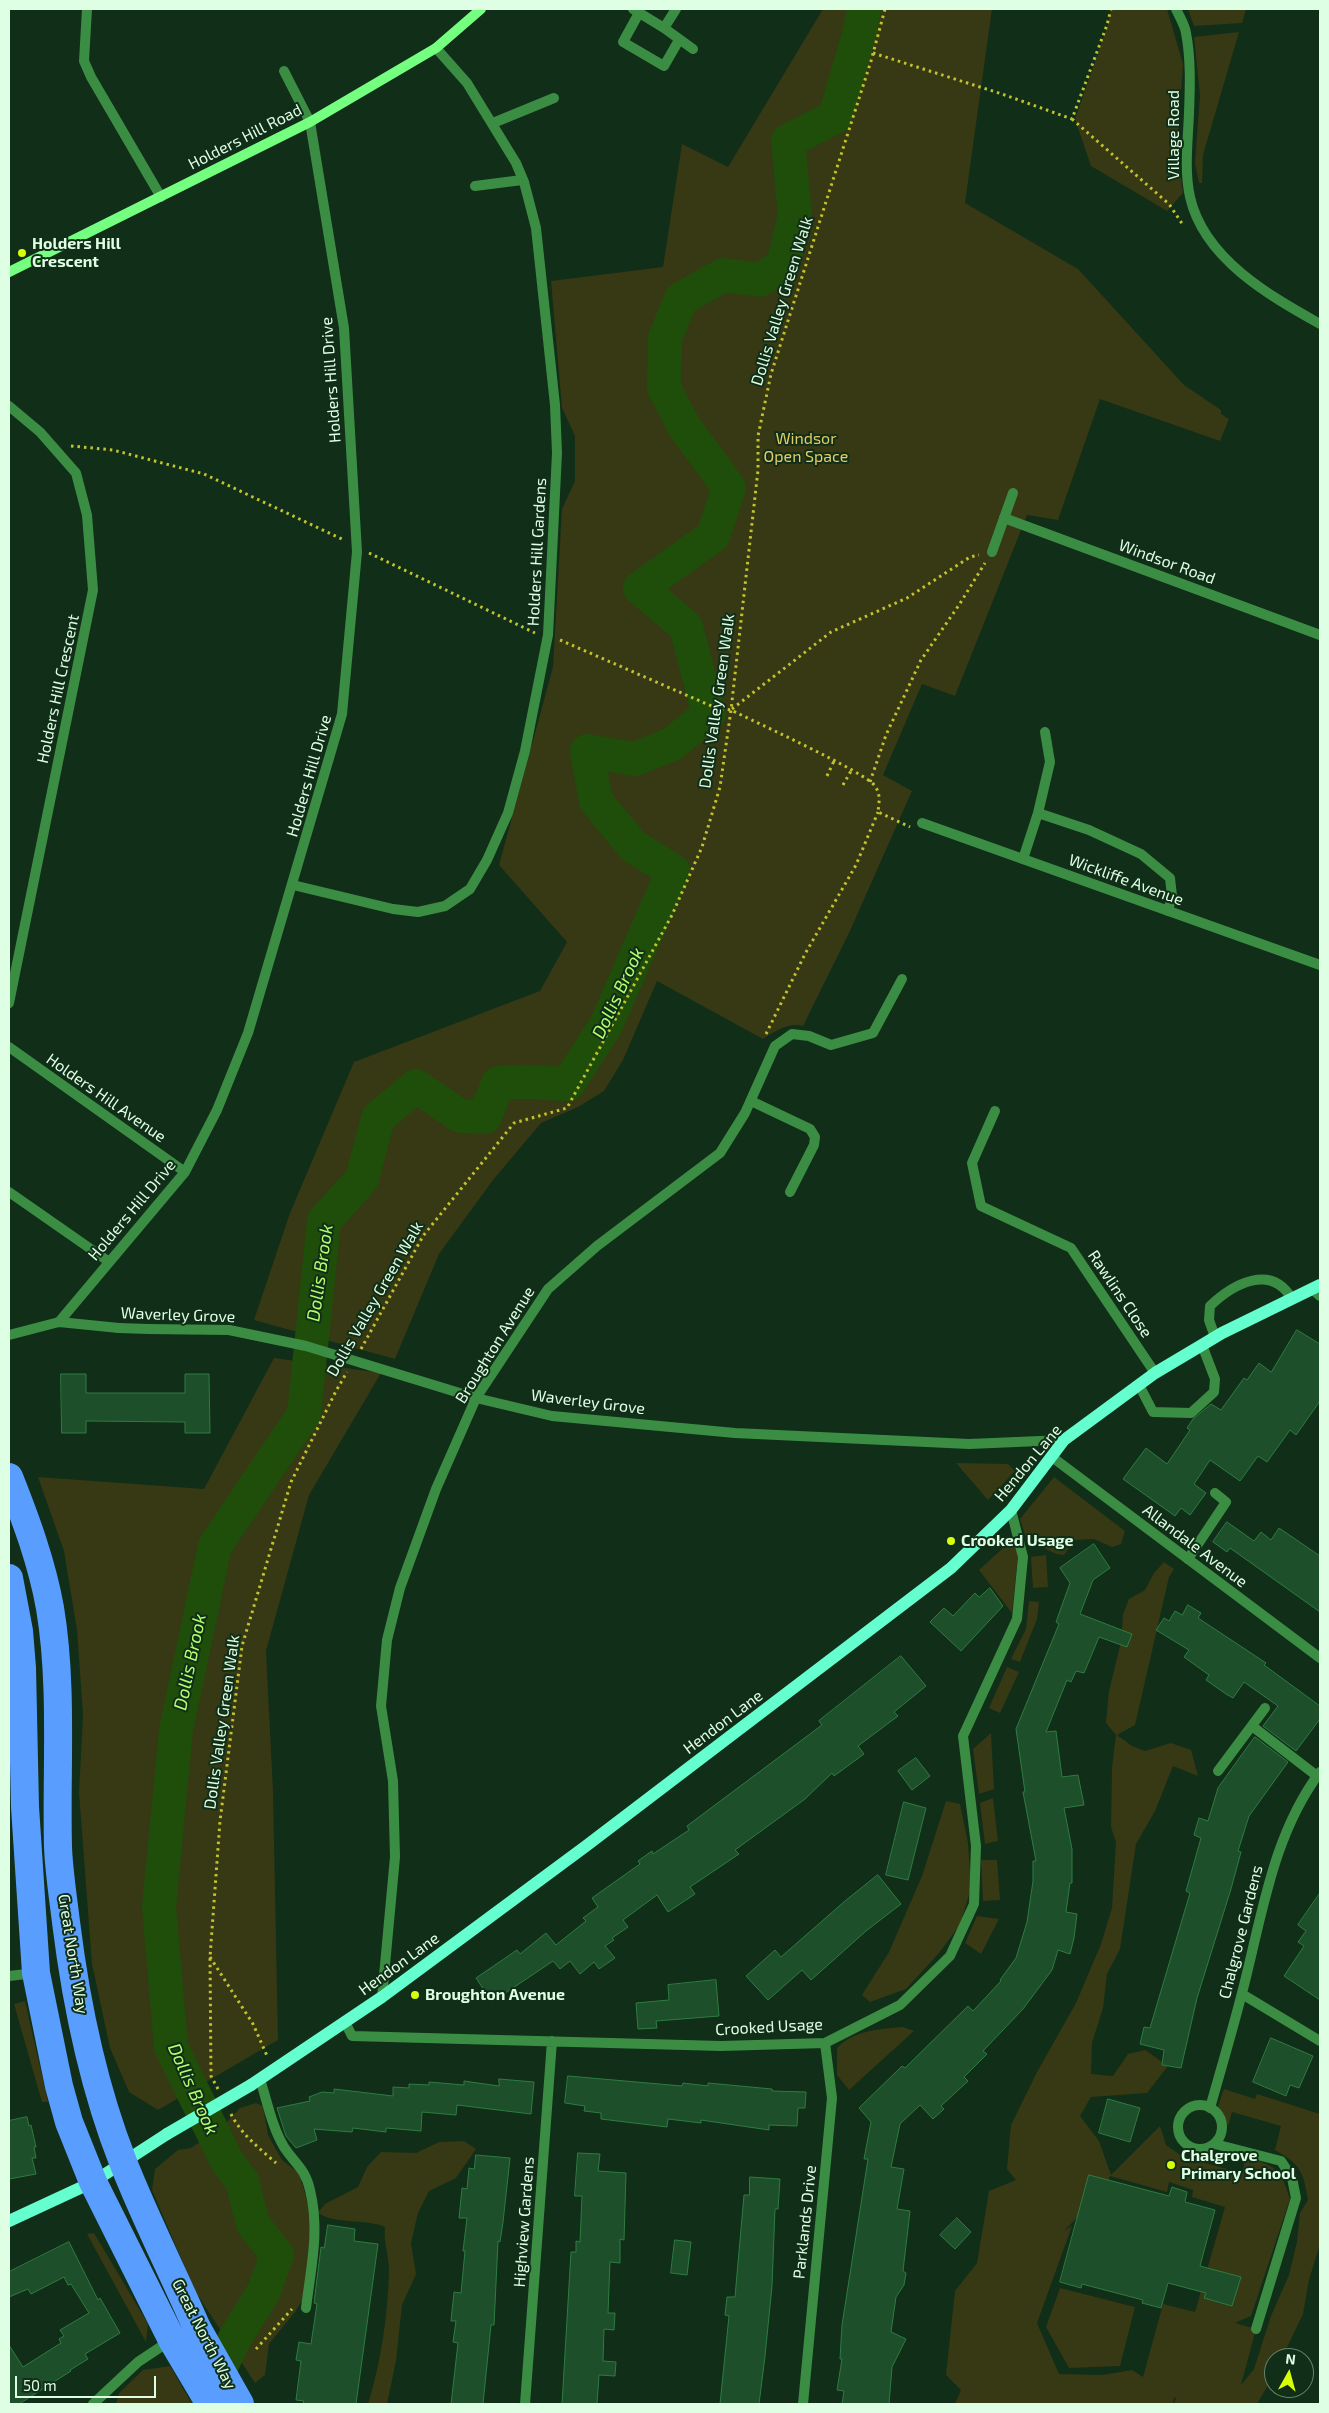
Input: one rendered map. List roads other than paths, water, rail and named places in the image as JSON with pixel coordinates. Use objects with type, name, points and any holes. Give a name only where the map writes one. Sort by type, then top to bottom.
[{"type":"highway","name":"Great North Way","points":[[9,1477],[27,1523],[42,1570],[50,1608],[56,1671],[58,1849],[74,1978],[88,2049],[123,2163],[197,2328],[240,2404]]},
{"type":"highway","name":"Great North Way","points":[[9,1578],[19,1631],[22,1668],[25,1807],[16,1974],[58,2086],[69,2122],[93,2182],[172,2340],[210,2404]]},
{"type":"main road","name":"Holders Hill Road","points":[[9,272],[310,122],[436,48],[481,9]]},
{"type":"main road","name":"Hendon Lane","points":[[9,2221],[93,2182],[167,2134],[256,2082],[382,1997],[594,1840],[951,1568],[1011,1510],[1064,1440],[1155,1373],[1215,1337],[1292,1299],[1317,1290]]},
{"type":"street","points":[[87,9],[84,61],[91,77],[161,197]]},
{"type":"street","points":[[664,28],[676,9]]},
{"type":"street","name":"Village Road","points":[[1176,9],[1186,32],[1190,95],[1187,163],[1190,197],[1200,223],[1222,254],[1242,274],[1271,296],[1320,324]]},
{"type":"street","points":[[679,40],[664,66],[623,42],[636,11],[693,49]]},
{"type":"street","name":"Holders Hill Gardens","points":[[293,885],[393,909],[418,912],[446,906],[470,889],[487,860],[508,814],[525,751],[548,635],[556,491],[555,405],[536,228],[516,163],[467,83],[436,48]]},
{"type":"street","name":"Holders Hill Drive","points":[[58,1322],[185,1172],[217,1110],[248,1033],[342,714],[357,546],[344,328],[310,122],[284,71]]},
{"type":"street","points":[[493,123],[554,98]]},
{"type":"street","points":[[475,186],[522,180]]},
{"type":"street","name":"Holders Hill Crescent","points":[[9,406],[40,432],[76,474],[87,515],[93,590],[9,1003]]},
{"type":"street","points":[[992,552],[1012,493]]},
{"type":"street","name":"Windsor Road","points":[[1004,518],[1320,635]]},
{"type":"street","points":[[1022,859],[1038,813],[1050,762],[1045,732]]},
{"type":"street","points":[[1038,813],[1089,830],[1141,854],[1170,878],[1172,896],[1168,911]]},
{"type":"street","name":"Wickliffe Avenue","points":[[922,823],[1320,965]]},
{"type":"street","name":"Broughton Avenue","points":[[382,1997],[395,1858],[393,1781],[381,1706],[387,1640],[400,1588],[436,1489],[476,1398],[548,1289],[597,1246],[720,1153],[751,1101],[775,1046],[792,1034],[809,1036],[831,1045],[873,1033],[902,979]]},
{"type":"street","name":"Holders Hill Avenue","points":[[9,1047],[185,1172]]},
{"type":"street","points":[[751,1101],[810,1129],[815,1137],[814,1145],[790,1192]]},
{"type":"street","name":"Rawlins Close","points":[[995,1111],[972,1162],[981,1206],[1071,1248],[1155,1373]]},
{"type":"street","points":[[9,1192],[108,1261]]},
{"type":"street","points":[[1215,1337],[1209,1320],[1210,1306],[1222,1295],[1249,1280],[1266,1278],[1279,1284],[1292,1299]]},
{"type":"street","points":[[9,1335],[58,1322]]},
{"type":"street","name":"Waverley Grove","points":[[58,1322],[118,1328],[229,1330],[306,1346],[476,1398],[552,1416],[735,1434],[969,1444],[1064,1440]]},
{"type":"street","points":[[1139,1385],[1153,1412],[1191,1413],[1214,1392],[1215,1379],[1202,1345]]},
{"type":"street","name":"Allandale Avenue","points":[[1052,1458],[1320,1658]]},
{"type":"street","points":[[1188,1559],[1226,1502],[1215,1493]]},
{"type":"street","name":"Crooked Usage","points":[[345,2022],[352,2036],[721,2046],[824,2043],[900,2005],[950,1956],[974,1904],[976,1846],[963,1736],[1017,1619],[1023,1557],[1011,1510]]},
{"type":"street","points":[[1218,1771],[1265,1708]]},
{"type":"street","points":[[1252,1726],[1319,1774]]},
{"type":"street","name":"Chalgrove Gardens","points":[[1210,2108],[1242,1994],[1273,1866],[1295,1810],[1319,1774]]},
{"type":"street","points":[[1242,1994],[1320,2041]]},
{"type":"street","name":"Highview Gardens","points":[[525,2404],[552,2041]]},
{"type":"street","name":"Parklands Drive","points":[[803,2404],[832,2098],[824,2043]]},
{"type":"street","points":[[256,2082],[284,2147],[302,2168],[310,2188],[316,2225],[306,2308]]},
{"type":"street","points":[[1215,2144],[1222,2130],[1219,2115],[1210,2108],[1195,2105],[1188,2109],[1179,2120],[1178,2131],[1181,2138],[1193,2148],[1202,2149],[1215,2144],[1281,2161],[1292,2178],[1296,2198],[1256,2329]]},
{"type":"street","points":[[93,2404],[117,2379],[138,2362],[172,2340]]},
{"type":"waterway","name":"Dollis Brook","points":[[207,2395],[235,2338],[264,2291],[277,2255],[253,2224],[242,2181],[227,2161],[171,2047],[159,1907],[176,1730],[215,1546],[304,1414],[324,1221],[362,1179],[378,1118],[416,1086],[460,1116],[485,1117],[498,1083],[568,1084],[606,1025],[673,871],[633,846],[596,801],[587,751],[635,759],[672,744],[709,714],[686,627],[640,588],[713,536],[729,488],[684,426],[664,388],[665,338],[681,299],[723,275],[760,280],[783,265],[795,215],[788,141],[835,117],[860,31],[864,9]]},
{"type":"place","name":"Holders Hill Crescent","points":[[22,253]]},
{"type":"place","name":"Crooked Usage","points":[[951,1541]]},
{"type":"place","name":"Broughton Avenue","points":[[415,1995]]},
{"type":"place","name":"Chalgrove Primary School","points":[[1171,2165]]},
{"type":"park label","name":"Windsor Open Space","points":[[806,448]]}]
